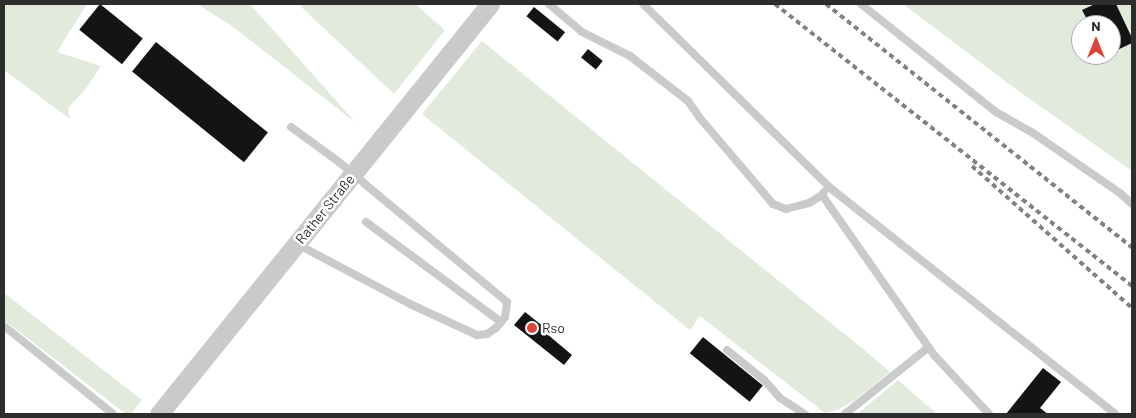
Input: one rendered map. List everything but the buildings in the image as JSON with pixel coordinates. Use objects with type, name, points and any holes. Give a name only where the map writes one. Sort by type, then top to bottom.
[{"type":"street","name":"Rather Straße","points":[[159,414],[490,4]]},
{"type":"lane","points":[[549,4],[582,32],[630,56],[688,101],[699,117],[773,204],[786,209],[810,203],[822,195],[829,186]]},
{"type":"lane","points":[[643,4],[829,186],[1115,414]]},
{"type":"lane","points":[[861,4],[996,112],[1033,133],[1120,193],[1132,204]]},
{"type":"lane","points":[[291,127],[339,162],[507,302],[505,317],[487,334],[477,335],[410,304],[297,244]]},
{"type":"lane","points":[[822,195],[929,347],[989,414]]},
{"type":"lane","points":[[366,222],[501,322]]},
{"type":"lane","points":[[4,326],[113,414]]},
{"type":"lane","points":[[844,414],[929,347]]},
{"type":"lane","points":[[727,350],[764,380],[780,398],[805,414]]},
{"type":"green space","points":[[4,4],[87,4],[57,52],[101,66],[85,90],[68,108],[70,119],[4,70]]},
{"type":"green space","points":[[197,4],[250,4],[356,123],[232,26]]},
{"type":"green space","points":[[298,4],[415,4],[445,30],[394,94]]},
{"type":"green space","points":[[903,4],[1132,4],[1132,171],[1009,84]]},
{"type":"green space","points":[[482,41],[890,372],[852,402],[837,410],[825,413],[700,316],[690,330],[422,114]]},
{"type":"green space","points":[[4,293],[142,400],[131,414],[126,414],[4,320]]},
{"type":"green space","points":[[898,380],[937,414],[857,414],[874,400]]},
{"type":"railway","points":[[775,4],[1132,286]]},
{"type":"railway","points":[[826,4],[1132,247]]},
{"type":"railway","points":[[972,166],[1132,308]]},
{"type":"place","name":"Rso","points":[[532,328]]}]
